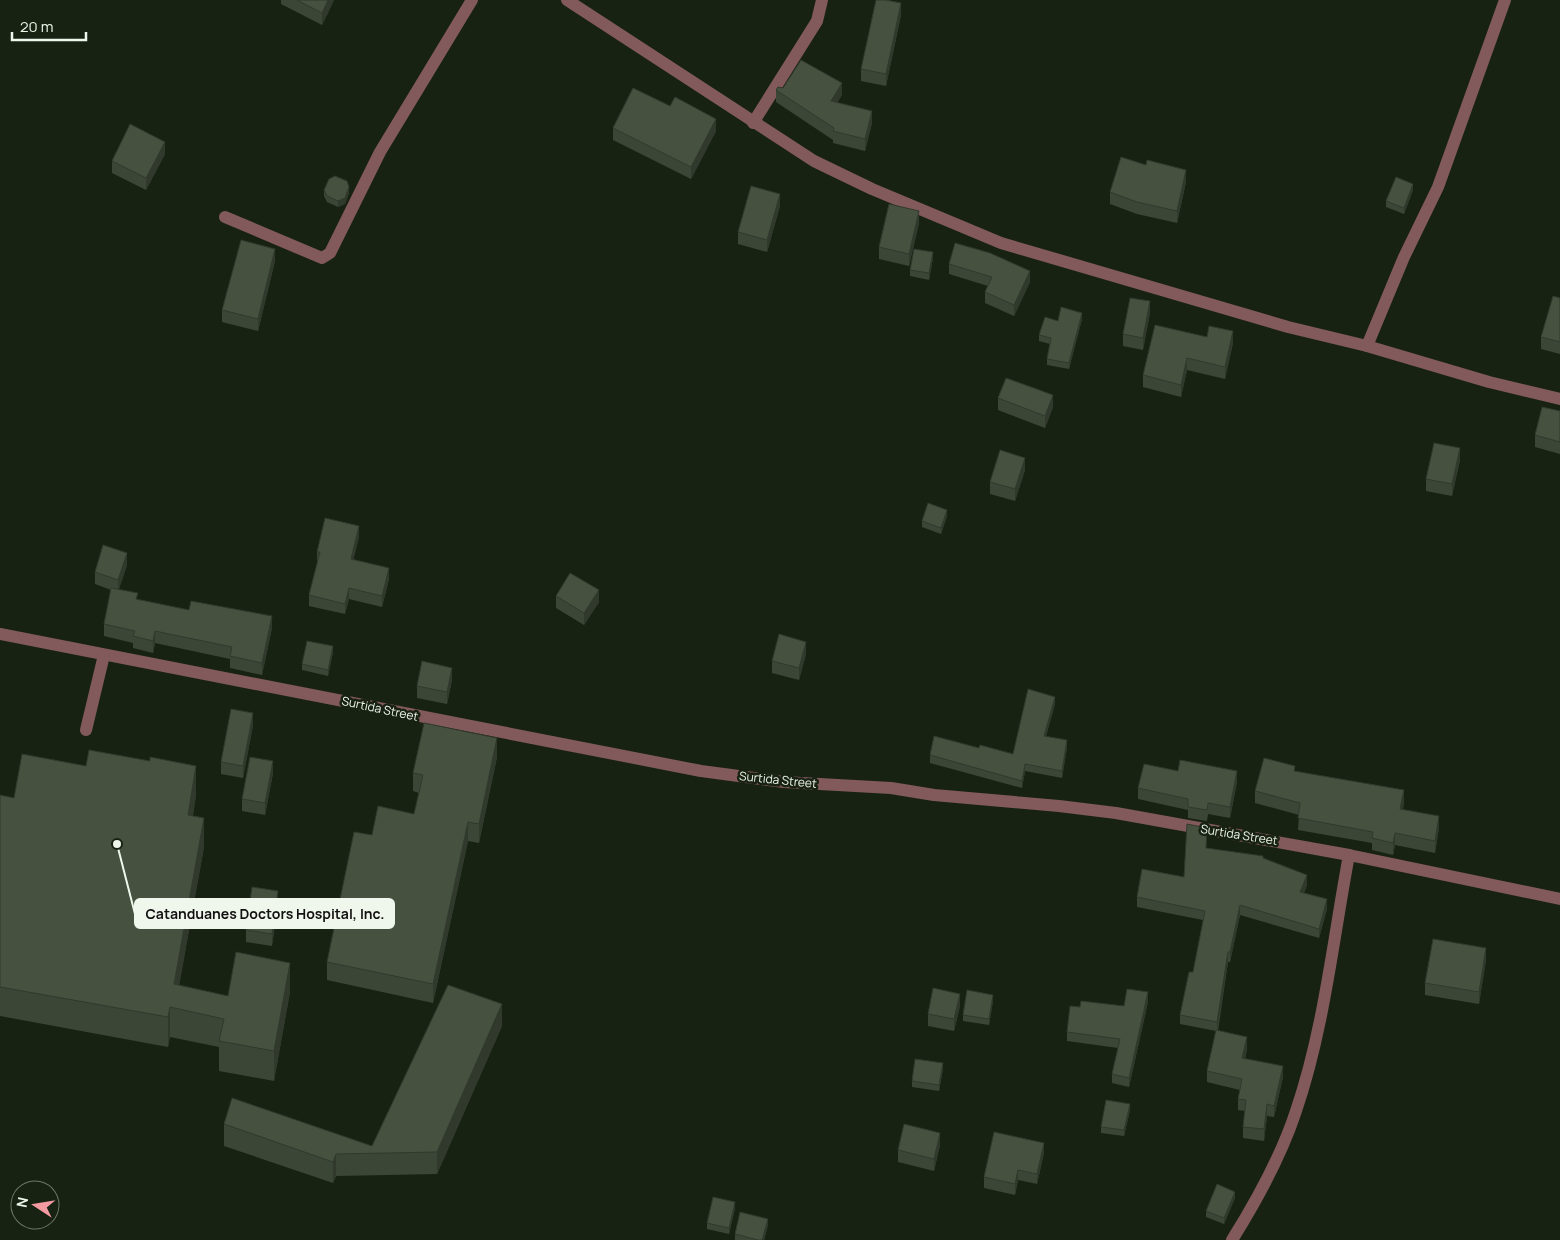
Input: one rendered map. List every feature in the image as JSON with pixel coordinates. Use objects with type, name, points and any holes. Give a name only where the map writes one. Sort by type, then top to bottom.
[{"type":"street","points":[[225,217],[322,258],[330,253],[380,152],[472,0]]},
{"type":"street","points":[[567,0],[814,161],[1001,243],[1288,327],[1367,346],[1489,382],[1560,399]]},
{"type":"street","points":[[753,123],[817,21],[822,0]]},
{"type":"street","points":[[1367,346],[1438,187],[1505,0]]},
{"type":"street","name":"Surtida Street","points":[[0,634],[701,771],[784,782],[891,788],[934,795],[1116,813],[1348,855],[1560,900]]},
{"type":"street","points":[[86,730],[104,655]]},
{"type":"street","points":[[1232,1240],[1253,1207],[1282,1149],[1297,1111],[1310,1062],[1348,855]]},
{"type":"building","points":[[297,0],[328,0],[322,13]]},
{"type":"building","points":[[876,0],[901,3],[886,74],[861,69]]},
{"type":"building","points":[[801,60],[842,83],[831,101],[872,111],[865,139],[833,131],[834,128],[776,90],[778,87],[783,88]]},
{"type":"building","points":[[633,88],[670,106],[675,97],[716,119],[691,167],[613,128]]},
{"type":"building","points":[[130,124],[165,142],[146,178],[112,161]]},
{"type":"building","points":[[1121,157],[1146,165],[1147,160],[1186,170],[1177,211],[1137,202],[1110,192]]},
{"type":"building","points":[[335,176],[347,181],[349,187],[345,198],[338,201],[327,196],[324,190],[329,179]]},
{"type":"building","points":[[1396,177],[1413,184],[1404,208],[1386,201]]},
{"type":"building","points":[[751,186],[780,194],[767,240],[738,232]]},
{"type":"building","points":[[889,204],[919,211],[909,254],[879,247]]},
{"type":"building","points":[[241,240],[275,249],[258,319],[222,310]]},
{"type":"building","points":[[955,243],[990,253],[1030,271],[1014,305],[985,292],[992,277],[949,264]]},
{"type":"building","points":[[914,249],[933,252],[929,273],[910,270]]},
{"type":"building","points":[[1553,296],[1560,298],[1560,342],[1541,337]]},
{"type":"building","points":[[1130,298],[1150,301],[1143,338],[1123,334]]},
{"type":"building","points":[[1061,307],[1082,313],[1069,363],[1047,359],[1051,338],[1039,335],[1045,317],[1058,321]]},
{"type":"building","points":[[1155,325],[1207,337],[1209,326],[1233,331],[1225,367],[1187,358],[1181,385],[1143,375]]},
{"type":"building","points":[[1006,378],[1053,395],[1045,416],[998,398]]},
{"type":"building","points":[[1542,407],[1560,411],[1560,442],[1535,435]]},
{"type":"building","points":[[1434,443],[1460,448],[1452,484],[1426,479]]},
{"type":"building","points":[[1000,450],[1025,458],[1015,489],[990,482]]},
{"type":"building","points":[[928,503],[947,510],[941,528],[922,521]]},
{"type":"building","points":[[325,518],[359,526],[351,559],[389,568],[382,596],[349,588],[345,604],[309,595],[320,552],[317,552]]},
{"type":"building","points":[[103,545],[127,553],[118,580],[95,572]]},
{"type":"building","points":[[570,573],[599,590],[584,613],[556,596]]},
{"type":"building","points":[[111,588],[138,593],[136,599],[189,610],[191,601],[272,616],[262,663],[230,656],[232,647],[155,631],[153,641],[133,636],[135,631],[104,624]]},
{"type":"building","points":[[779,634],[806,642],[799,668],[772,661]]},
{"type":"building","points":[[307,641],[333,646],[328,670],[302,664]]},
{"type":"building","points":[[422,661],[452,668],[447,692],[417,686]]},
{"type":"building","points":[[1028,689],[1055,697],[1044,736],[1067,740],[1062,771],[1025,764],[1022,781],[930,755],[934,736],[979,748],[980,745],[1013,754]]},
{"type":"building","points":[[231,709],[253,713],[243,766],[221,762]]},
{"type":"building","points":[[424,723],[497,738],[479,824],[468,822],[433,984],[327,962],[354,832],[372,835],[378,806],[414,814],[423,775],[413,773]]},
{"type":"building","points":[[89,750],[150,761],[150,757],[196,766],[188,815],[204,818],[174,984],[228,996],[236,952],[290,963],[274,1051],[219,1041],[224,1019],[170,1007],[168,1017],[0,987],[0,795],[14,798],[22,754],[86,766]]},
{"type":"building","points":[[250,757],[273,761],[265,803],[242,799]]},
{"type":"building","points":[[1264,758],[1295,766],[1294,771],[1404,790],[1400,809],[1439,816],[1435,841],[1395,833],[1393,843],[1372,838],[1373,832],[1298,818],[1300,803],[1255,791]]},
{"type":"building","points":[[1180,760],[1237,771],[1230,807],[1208,803],[1207,810],[1188,807],[1188,799],[1138,788],[1144,764],[1178,771]]},
{"type":"building","points":[[1187,824],[1207,828],[1206,848],[1263,856],[1263,858],[1307,875],[1300,892],[1327,899],[1319,929],[1240,905],[1230,952],[1228,952],[1217,1022],[1180,1015],[1189,972],[1193,972],[1205,911],[1137,897],[1142,869],[1184,877]]},
{"type":"building","points":[[252,887],[278,891],[272,934],[246,930]]},
{"type":"building","points":[[1433,939],[1486,948],[1479,992],[1425,983]]},
{"type":"building","points":[[448,985],[502,1004],[437,1152],[336,1154],[333,1162],[224,1124],[232,1098],[372,1146]]},
{"type":"building","points":[[933,988],[960,994],[954,1019],[928,1014]]},
{"type":"building","points":[[1127,989],[1148,992],[1129,1078],[1112,1074],[1120,1039],[1067,1032],[1070,1006],[1080,1007],[1081,1001],[1124,1006]]},
{"type":"building","points":[[967,990],[993,995],[989,1019],[963,1015]]},
{"type":"building","points":[[1216,1030],[1247,1037],[1242,1058],[1283,1066],[1274,1106],[1267,1104],[1264,1129],[1243,1127],[1246,1100],[1238,1099],[1242,1079],[1207,1071]]},
{"type":"building","points":[[915,1059],[943,1063],[939,1085],[912,1081]]},
{"type":"building","points":[[1106,1100],[1130,1104],[1124,1130],[1101,1127]]},
{"type":"building","points":[[904,1124],[940,1133],[934,1159],[898,1150]]},
{"type":"building","points":[[994,1132],[1044,1143],[1037,1174],[1018,1170],[1015,1184],[984,1177]]},
{"type":"building","points":[[1217,1184],[1235,1192],[1224,1218],[1206,1211]]},
{"type":"building","points":[[713,1197],[735,1202],[729,1228],[707,1223]]},
{"type":"building","points":[[740,1212],[768,1219],[762,1240],[735,1234]]},
{"type":"place","name":"Catanduanes Doctors Hospital, Inc.","points":[[117,844]]}]
